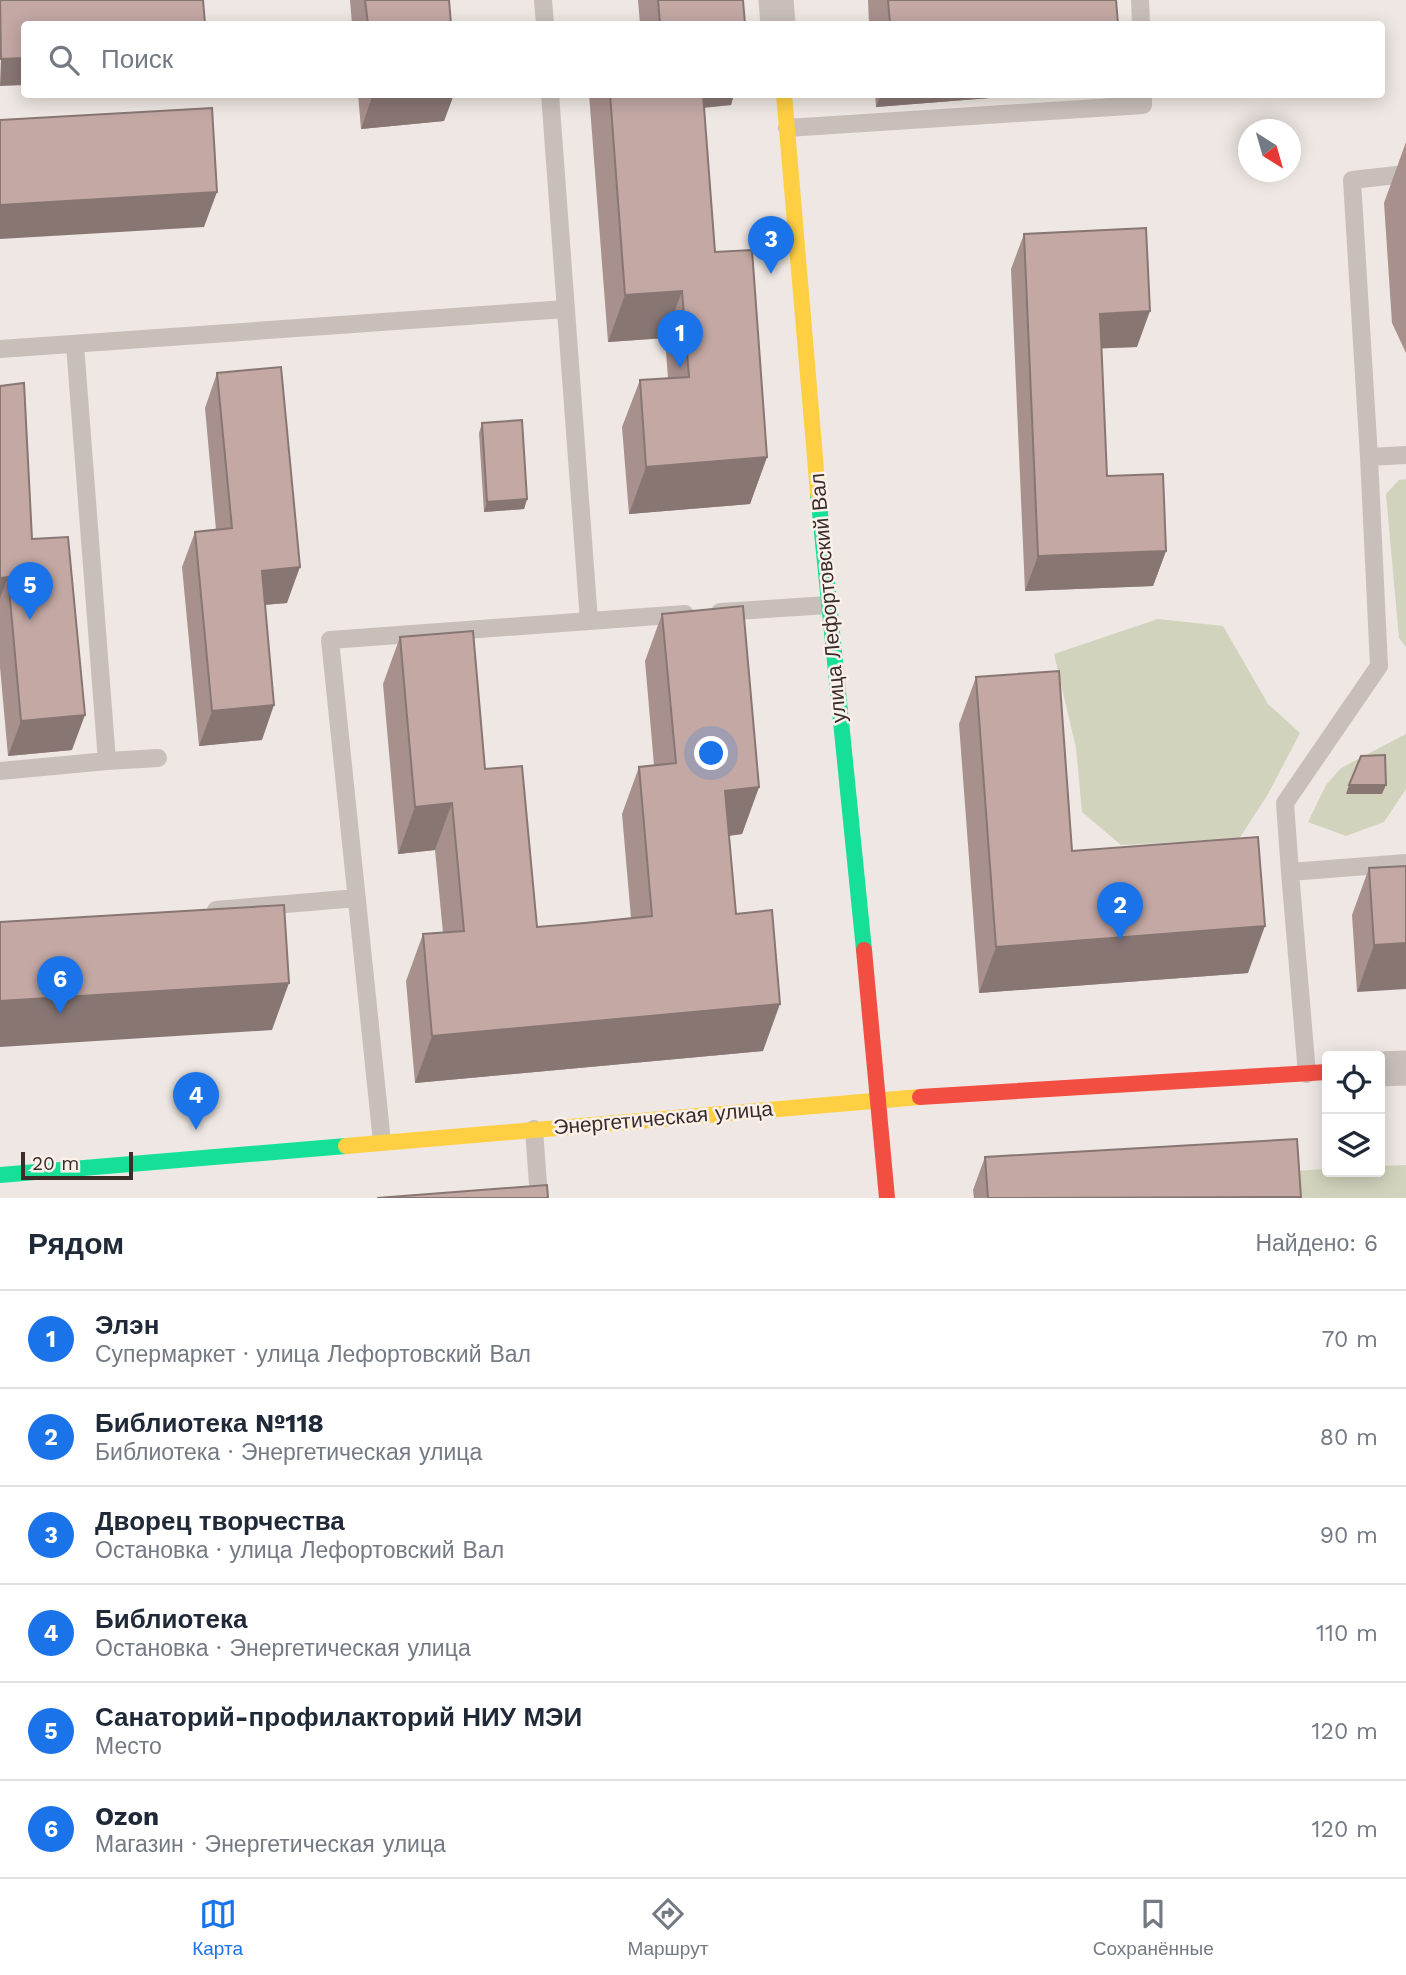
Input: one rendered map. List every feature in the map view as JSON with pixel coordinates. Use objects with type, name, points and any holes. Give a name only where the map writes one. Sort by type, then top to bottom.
[{"type":"street","points":[[776,0],[778,21]]},
{"type":"street","name":"улица Лефортовский Вал","points":[[784,98],[828,605],[887,1198]]},
{"type":"street","points":[[1385,1069],[1406,1068]]},
{"type":"street","name":"Энергетическая улица","points":[[0,1175],[879,1100],[1322,1072]]},
{"type":"lane","points":[[543,0],[545,21]]},
{"type":"lane","points":[[1140,0],[1141,21]]},
{"type":"lane","points":[[550,98],[589,621]]},
{"type":"lane","points":[[787,128],[1143,105],[1143,98]]},
{"type":"lane","points":[[1307,1074],[1285,803],[1378,666],[1369,457],[1352,180],[1406,174]]},
{"type":"lane","points":[[0,349],[566,309]]},
{"type":"lane","points":[[75,345],[107,761]]},
{"type":"lane","points":[[1369,457],[1406,455]]},
{"type":"lane","points":[[382,1142],[330,640],[828,605]]},
{"type":"lane","points":[[0,771],[158,758]]},
{"type":"lane","points":[[1290,872],[1406,863]]},
{"type":"lane","points":[[193,912],[357,898]]},
{"type":"lane","points":[[534,1129],[539,1198]]},
{"type":"green space","points":[[1406,479],[1406,647],[1399,638],[1386,494],[1399,480]]},
{"type":"green space","points":[[1158,619],[1223,626],[1268,704],[1300,733],[1268,794],[1239,839],[1121,845],[1082,812],[1076,748],[1054,654]]},
{"type":"green space","points":[[1406,734],[1406,789],[1384,822],[1346,836],[1308,822],[1326,785],[1341,768]]},
{"type":"green space","points":[[1406,1165],[1406,1198],[974,1198],[973,1190],[1322,1169],[1322,1177],[1385,1177],[1385,1166]]},
{"type":"building","points":[[0,0],[203,0],[205,21],[21,21],[21,58],[1,59]]},
{"type":"building","points":[[365,0],[449,0],[451,21],[368,21]]},
{"type":"building","points":[[658,0],[743,0],[745,21],[660,21]]},
{"type":"building","points":[[888,0],[1116,0],[1118,21],[890,21]]},
{"type":"building","points":[[610,98],[703,98],[715,252],[752,250],[767,457],[646,467],[640,380],[689,377],[682,291],[625,295]]},
{"type":"building","points":[[212,108],[217,192],[0,205],[0,120]]},
{"type":"building","points":[[1146,228],[1150,311],[1100,314],[1107,476],[1163,474],[1166,551],[1038,556],[1024,234]]},
{"type":"building","points":[[281,367],[300,567],[262,571],[274,705],[212,711],[195,532],[232,528],[217,373]]},
{"type":"building","points":[[24,383],[32,539],[68,537],[85,715],[21,721],[8,577],[0,578],[0,386]]},
{"type":"building","points":[[522,420],[527,499],[487,502],[482,423]]},
{"type":"building","points":[[743,606],[759,787],[725,791],[736,914],[772,910],[780,1004],[432,1036],[423,934],[464,931],[452,803],[415,807],[400,637],[473,631],[485,769],[522,766],[537,927],[585,923],[652,916],[639,767],[676,763],[662,614]]},
{"type":"building","points":[[1059,671],[1072,851],[1258,837],[1265,926],[996,947],[976,677]]},
{"type":"building","points":[[1385,755],[1386,785],[1349,785],[1361,756]]},
{"type":"building","points":[[1406,866],[1406,943],[1374,945],[1369,868]]},
{"type":"building","points":[[284,905],[289,983],[0,1001],[0,922]]},
{"type":"building","points":[[1297,1139],[1301,1197],[988,1198],[985,1157]]},
{"type":"building","points":[[547,1185],[548,1198],[377,1198]]},
{"type":"traffic: fast","points":[[818,493],[864,950]]},
{"type":"traffic: fast","points":[[0,1175],[346,1146]]},
{"type":"traffic: slow","points":[[784,98],[818,493]]},
{"type":"traffic: slow","points":[[346,1146],[920,1097]]},
{"type":"traffic: jam","points":[[864,950],[887,1198]]},
{"type":"traffic: jam","points":[[920,1097],[1322,1072]]},
{"type":"place","name":"Дворец творчества","points":[[771,274]]},
{"type":"place","name":"Элэн","points":[[680,368]]},
{"type":"place","name":"Санаторий-профилакторий НИУ МЭИ","points":[[30,620]]},
{"type":"place","name":"Библиотека №118","points":[[1120,940]]},
{"type":"place","name":"Ozon","points":[[60,1014]]},
{"type":"place","name":"Библиотека","points":[[196,1130]]}]
